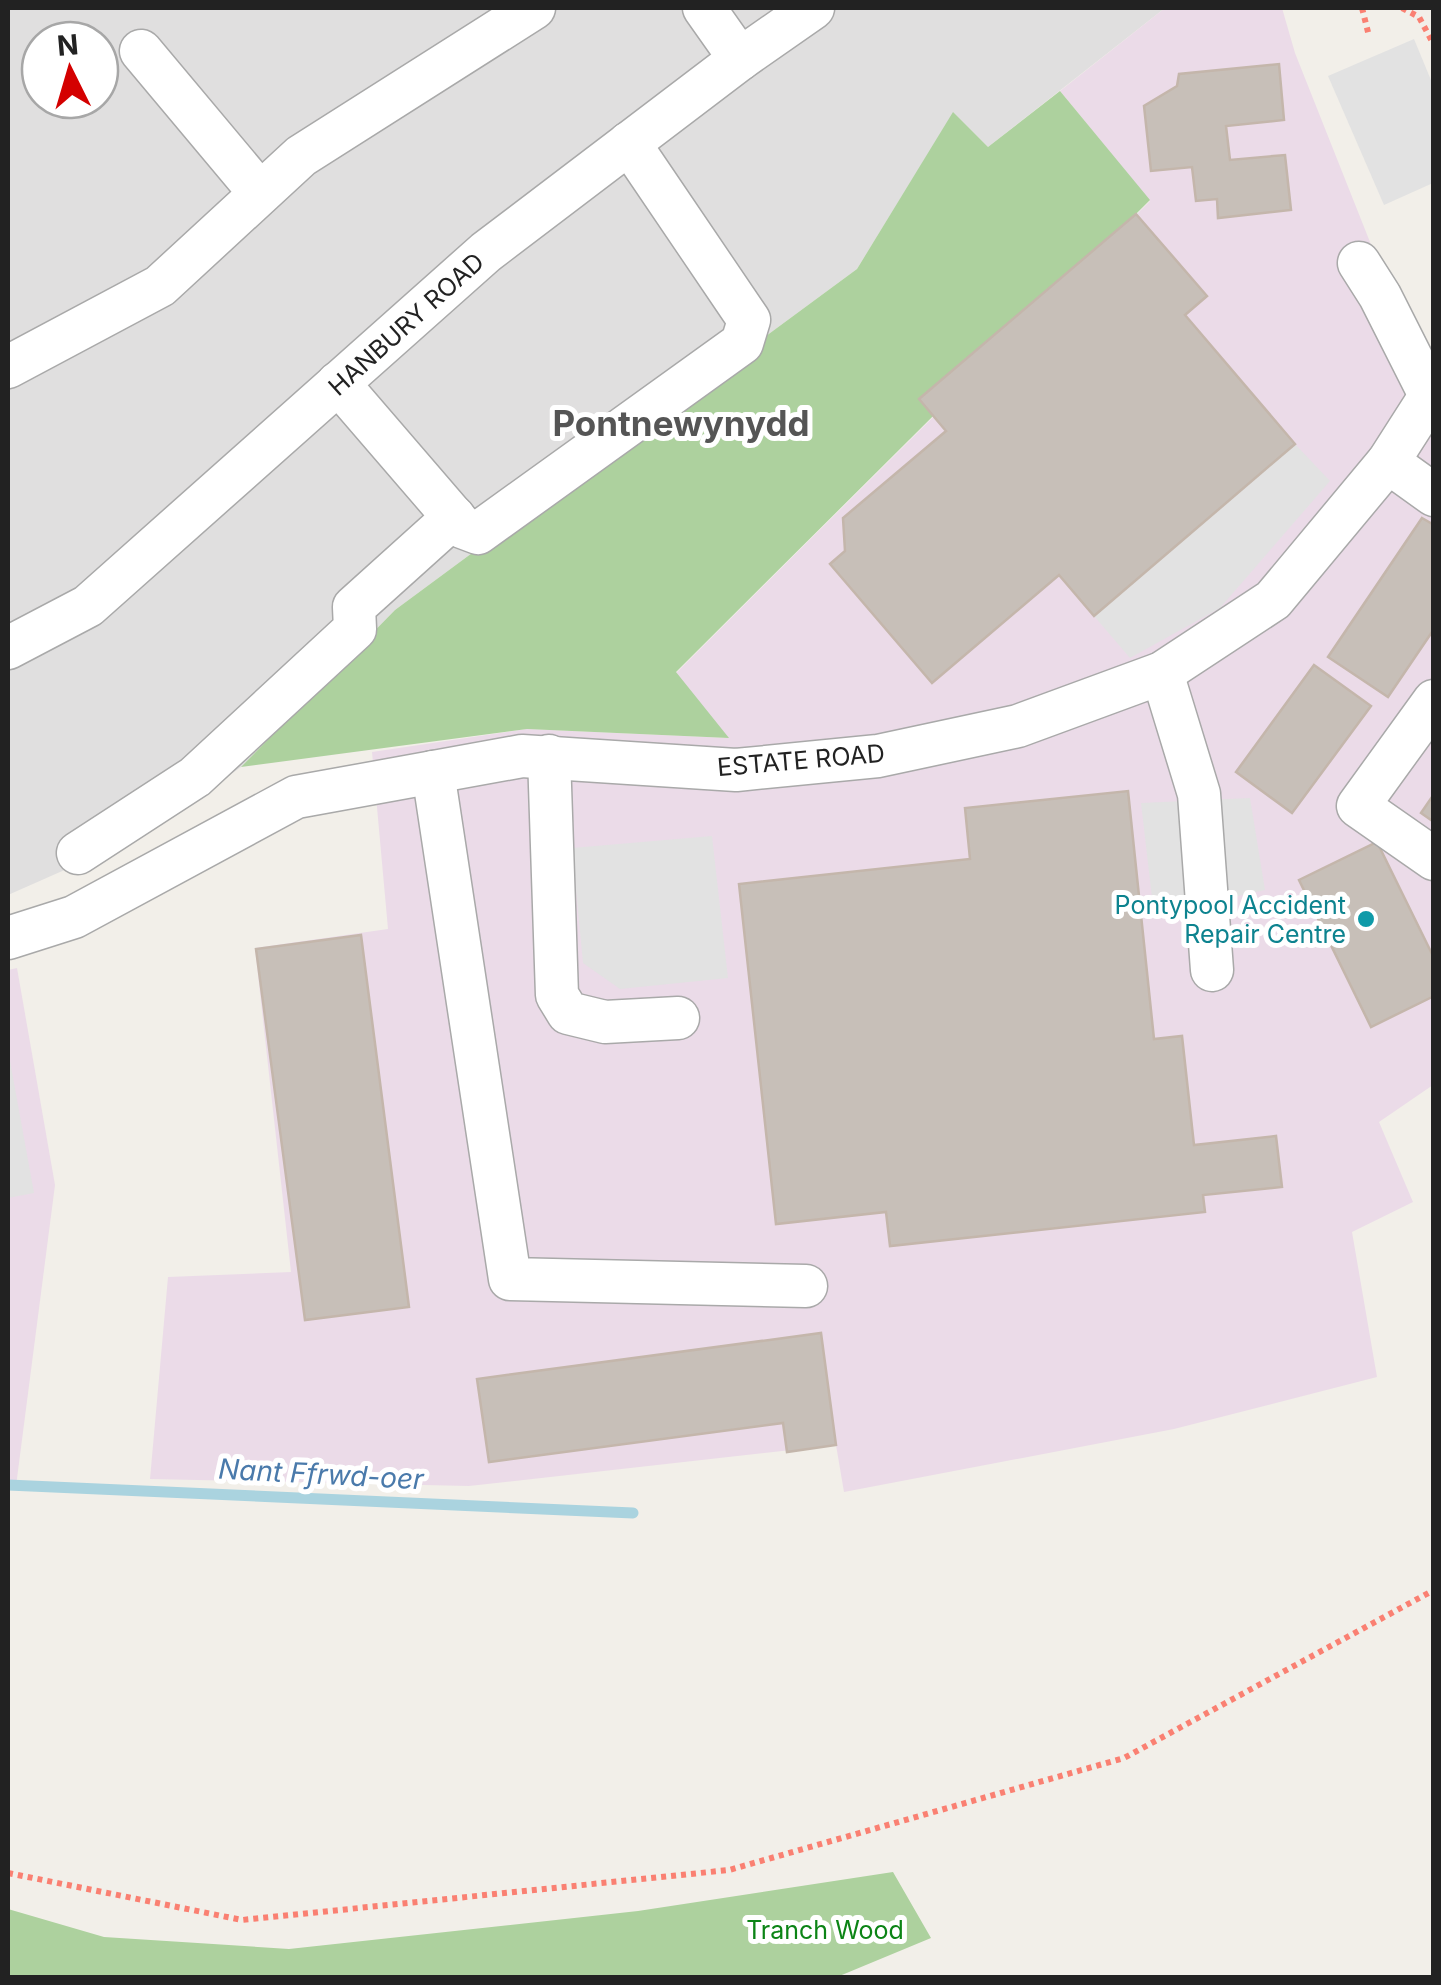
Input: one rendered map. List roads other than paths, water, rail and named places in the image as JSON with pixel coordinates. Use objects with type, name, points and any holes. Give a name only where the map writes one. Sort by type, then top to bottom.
[{"type":"street","points":[[8,367],[160,286],[300,156],[534,8]]},
{"type":"street","points":[[704,8],[740,59]]},
{"type":"street","name":"HANBURY ROAD","points":[[8,648],[88,606],[486,252],[813,8]]},
{"type":"street","points":[[142,51],[260,193]]},
{"type":"street","points":[[338,383],[462,527],[478,533],[742,343],[748,320],[628,144]]},
{"type":"street","points":[[1359,262],[1432,393]]},
{"type":"street","name":"ESTATE ROAD","points":[[8,938],[74,917],[296,797],[522,756],[736,770],[878,756],[1018,726],[1162,673],[1273,600],[1388,462],[1432,393]]},
{"type":"street","points":[[1388,462],[1434,495]]},
{"type":"street","points":[[78,853],[195,777],[354,629],[354,607],[454,517]]},
{"type":"street","points":[[1162,673],[1199,794],[1212,970]]},
{"type":"street","points":[[1434,701],[1358,806],[1434,859]]},
{"type":"street","points":[[548,756],[557,995],[568,1013],[605,1022],[678,1018]]},
{"type":"street","points":[[433,772],[510,1279],[806,1286]]},
{"type":"waterway","name":"Nant Ffrwd-oer","points":[[8,1485],[633,1513]]},
{"type":"place","name":"Pontypool Accident Repair Centre","points":[[1366,919]]},
{"type":"district","name":"Pontnewynydd","points":[[681,423]]},
{"type":"park label","name":"Tranch Wood","points":[[825,1930]]}]
